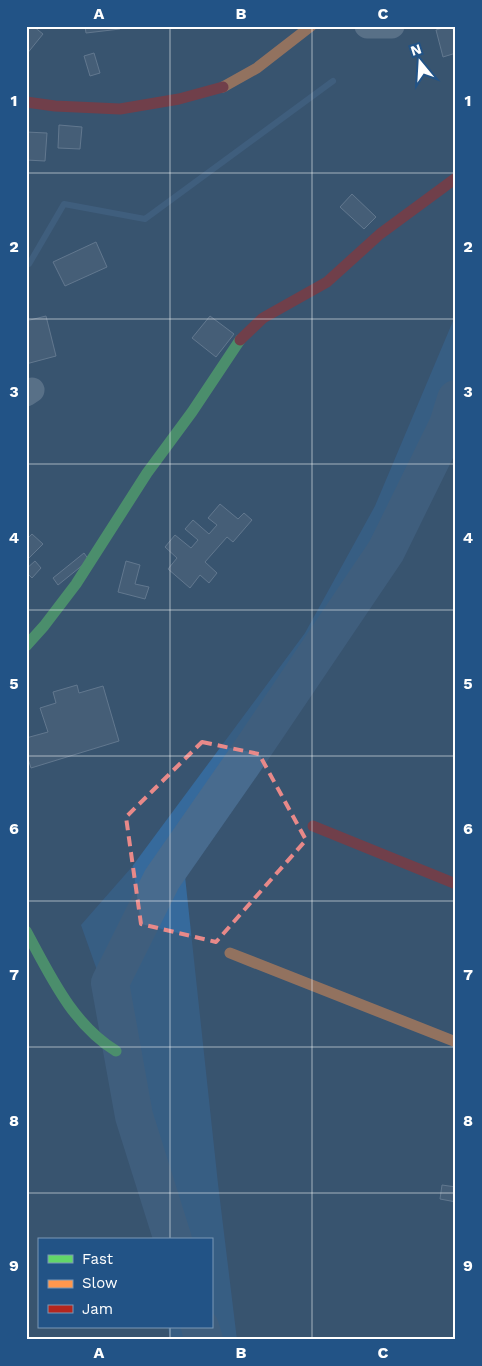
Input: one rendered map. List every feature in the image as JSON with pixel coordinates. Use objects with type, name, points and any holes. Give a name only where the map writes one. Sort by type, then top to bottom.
[{"type":"street","points":[[26,102],[55,106],[120,109],[179,99],[224,87],[257,68],[311,26]]},
{"type":"street","points":[[367,26],[392,26]]},
{"type":"street","points":[[26,646],[48,623],[96,557],[147,473],[199,403],[230,352],[247,332],[268,315],[327,281],[396,221],[417,208],[456,178]]},
{"type":"street","points":[[313,826],[456,884]]},
{"type":"street","points":[[26,931],[66,999],[85,1026],[106,1046],[116,1051]]},
{"type":"street","points":[[230,953],[456,1042]]},
{"type":"highlighted area","points":[[202,742],[259,754],[306,840],[216,942],[141,924],[126,817]]},
{"type":"shaded area","points":[[456,314],[456,416],[415,497],[336,628],[181,839],[218,1184],[237,1340],[170,1340],[168,1328],[212,1328],[212,1238],[154,1238],[126,1052],[81,925],[131,868],[305,633],[375,506]]},
{"type":"building","points":[[26,26],[33,26],[43,34],[26,55]]},
{"type":"building","points":[[85,26],[120,26],[120,29],[86,33]]},
{"type":"building","points":[[452,26],[456,39],[456,53],[443,57],[436,30]]},
{"type":"building","points":[[94,53],[100,73],[90,76],[84,56]]},
{"type":"building","points":[[59,125],[82,127],[80,149],[58,148]]},
{"type":"building","points":[[26,132],[47,133],[45,161],[26,160]]},
{"type":"building","points":[[352,194],[376,217],[364,229],[340,207]]},
{"type":"building","points":[[96,242],[107,267],[65,286],[53,262]]},
{"type":"building","points":[[46,316],[56,356],[26,364],[26,321]]},
{"type":"building","points":[[210,316],[234,334],[216,357],[192,338]]},
{"type":"building","points":[[220,504],[238,519],[244,513],[252,520],[233,542],[227,537],[205,562],[217,573],[209,583],[200,575],[190,588],[168,569],[177,558],[165,547],[175,535],[191,548],[198,540],[185,529],[193,520],[209,534],[217,525],[208,518]]},
{"type":"building","points":[[32,534],[43,544],[27,560],[26,540]]},
{"type":"building","points":[[84,553],[89,560],[58,585],[53,578]]},
{"type":"building","points":[[35,561],[41,568],[32,578],[26,572],[26,569]]},
{"type":"building","points":[[126,561],[140,565],[135,584],[149,587],[145,599],[118,592]]},
{"type":"building","points":[[77,685],[79,693],[103,686],[119,741],[31,768],[26,753],[26,738],[48,732],[40,708],[56,703],[53,692]]},
{"type":"building","points":[[442,1185],[456,1187],[456,1202],[440,1199]]},
{"type":"waterway","points":[[26,264],[29,264],[64,204],[145,219],[333,81]]},
{"type":"waterway","points":[[172,1238],[134,1116],[110,983],[162,879],[386,551],[448,425],[456,399]]},
{"type":"waterway","points":[[200,1328],[204,1340]]},
{"type":"traffic: fast","points":[[26,646],[76,584],[147,473],[192,412],[240,340]]},
{"type":"traffic: fast","points":[[26,931],[53,981],[75,1013],[100,1040],[116,1051]]},
{"type":"traffic: slow","points":[[223,87],[257,68],[311,26]]},
{"type":"traffic: slow","points":[[230,953],[456,1042]]},
{"type":"traffic: jam","points":[[26,102],[55,106],[120,109],[179,99],[223,87]]},
{"type":"traffic: jam","points":[[240,340],[263,318],[327,282],[380,234],[456,178]]},
{"type":"traffic: jam","points":[[313,826],[456,884]]}]
